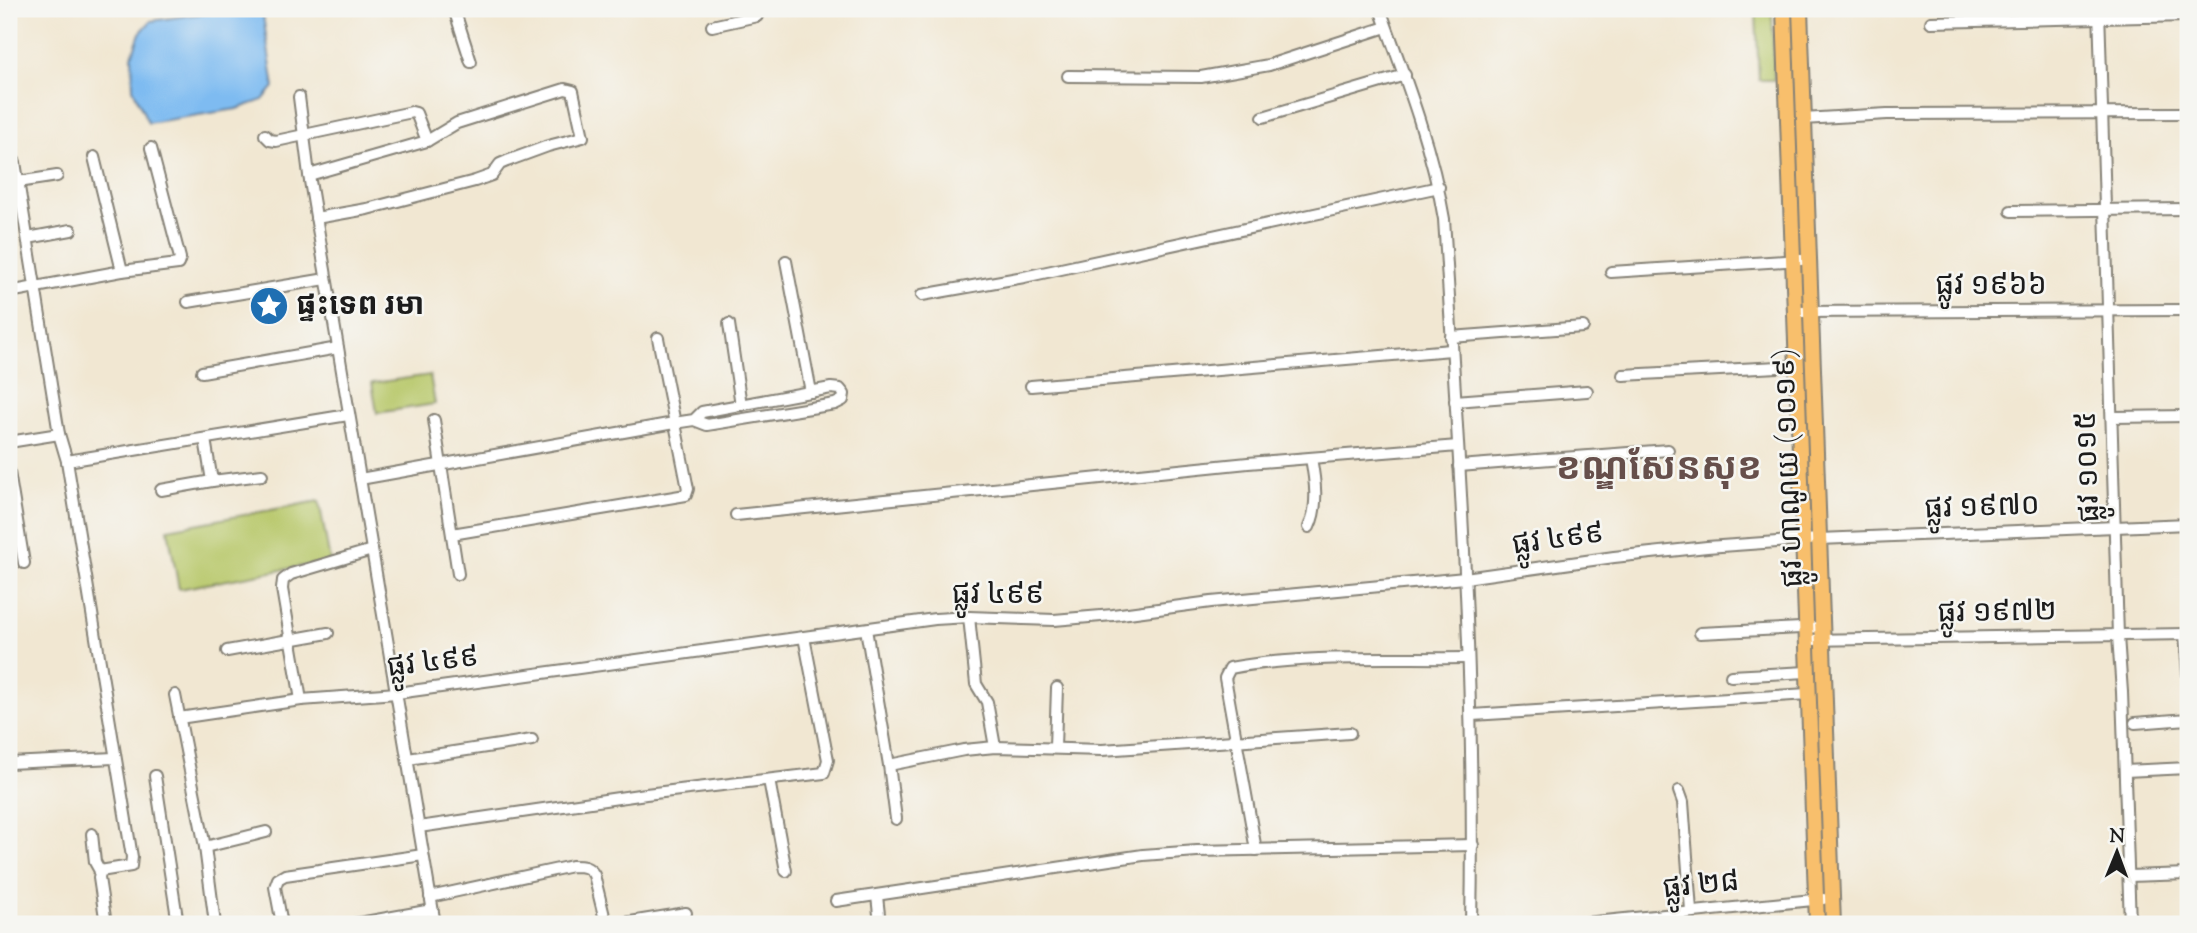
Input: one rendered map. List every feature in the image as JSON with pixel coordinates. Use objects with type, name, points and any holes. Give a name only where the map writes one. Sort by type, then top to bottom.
[{"type":"main road","name":"ផ្លូវ ហាណូយ (១០១៩)","points":[[1784,9],[1817,924]]},
{"type":"main road","name":"ផ្លូវ ហាណូយ (១០១៩)","points":[[1800,9],[1833,924]]},
{"type":"street","points":[[454,9],[471,62]]},
{"type":"street","points":[[712,26],[757,16],[759,9]]},
{"type":"street","points":[[1380,9],[1405,75],[1439,187],[1444,219],[1472,715],[1471,924]]},
{"type":"street","points":[[1931,22],[2099,13],[2188,16]]},
{"type":"street","name":"ផ្លូវ ១០១៥","points":[[2099,13],[2118,636],[2130,924]]},
{"type":"street","points":[[1068,76],[1201,77],[1269,65],[1386,27]]},
{"type":"street","points":[[1263,117],[1405,75]]},
{"type":"street","points":[[309,175],[427,141],[457,122],[565,89],[573,91],[583,137],[507,161],[500,164],[492,175],[475,181],[367,209],[316,218]]},
{"type":"street","points":[[299,97],[348,415],[435,924]]},
{"type":"street","points":[[265,135],[276,141],[412,112],[416,113],[427,141]]},
{"type":"street","points":[[1803,119],[1887,114],[2188,113]]},
{"type":"street","points":[[9,292],[122,271],[178,264],[180,258],[151,148]]},
{"type":"street","points":[[94,157],[122,271]]},
{"type":"street","points":[[15,162],[132,858],[131,866],[100,871]]},
{"type":"street","points":[[18,182],[57,176]]},
{"type":"street","points":[[922,295],[1024,278],[1439,187]]},
{"type":"street","points":[[2011,211],[2188,209]]},
{"type":"street","points":[[28,238],[71,230]]},
{"type":"street","points":[[1611,272],[1808,260]]},
{"type":"street","points":[[786,261],[811,392]]},
{"type":"street","points":[[188,302],[326,279]]},
{"type":"street","name":"ផ្លូវ ១៩៦៦","points":[[1795,312],[2188,310]]},
{"type":"street","points":[[729,324],[741,405]]},
{"type":"street","points":[[1451,337],[1583,327]]},
{"type":"street","points":[[452,534],[687,495],[658,338]]},
{"type":"street","points":[[202,372],[338,348]]},
{"type":"street","points":[[1031,386],[1451,350]]},
{"type":"street","points":[[1623,375],[1797,366]]},
{"type":"street","points":[[360,479],[674,423],[694,420],[707,425],[835,404],[842,400],[844,394],[840,389],[811,392],[702,412],[694,420]]},
{"type":"street","points":[[1455,401],[1587,391]]},
{"type":"street","points":[[67,461],[348,415]]},
{"type":"street","points":[[2113,417],[2188,416]]},
{"type":"street","points":[[433,419],[458,574]]},
{"type":"street","points":[[9,442],[59,434]]},
{"type":"street","points":[[205,439],[212,481]]},
{"type":"street","points":[[736,515],[1458,446]]},
{"type":"street","points":[[1459,466],[1668,450]]},
{"type":"street","points":[[1309,527],[1315,507],[1311,458]]},
{"type":"street","points":[[9,472],[24,563]]},
{"type":"street","points":[[161,490],[262,475]]},
{"type":"street","name":"ផ្លូវ ១៩៧០","points":[[1819,539],[2188,524]]},
{"type":"street","name":"ផ្លូវ ៤៩៩","points":[[179,718],[301,700],[397,693],[969,617],[1054,620],[1465,578],[1614,557],[1819,539]]},
{"type":"street","points":[[301,700],[282,589],[285,578],[372,550]]},
{"type":"street","points":[[969,617],[976,684],[988,702],[995,747]]},
{"type":"street","points":[[866,629],[896,819]]},
{"type":"street","points":[[227,651],[328,633]]},
{"type":"street","name":"ផ្លូវ ១៩៧២","points":[[1700,633],[2118,636],[2187,634]]},
{"type":"street","points":[[2187,634],[2188,675]]},
{"type":"street","points":[[419,827],[646,794],[824,773],[828,760],[804,637]]},
{"type":"street","points":[[1256,850],[1225,678],[1230,668],[1340,659],[1468,659]]},
{"type":"street","points":[[1731,676],[1807,672]]},
{"type":"street","points":[[1055,747],[1056,688]]},
{"type":"street","points":[[1472,715],[1808,694]]},
{"type":"street","points":[[175,695],[205,847],[215,924]]},
{"type":"street","points":[[2135,723],[2188,719]]},
{"type":"street","points":[[889,765],[964,750],[995,747],[1102,750],[1350,733]]},
{"type":"street","points":[[408,759],[531,740]]},
{"type":"street","points":[[9,763],[114,758]]},
{"type":"street","points":[[2125,771],[2188,768]]},
{"type":"street","points":[[155,776],[178,924]]},
{"type":"street","points":[[769,780],[786,872]]},
{"type":"street","points":[[1679,791],[1683,802],[1691,911]]},
{"type":"street","points":[[205,847],[266,832]]},
{"type":"street","points":[[92,834],[95,862],[100,871],[106,924]]},
{"type":"street","points":[[836,901],[1143,855],[1473,845]]},
{"type":"street","points":[[282,924],[275,887],[278,879],[285,875],[424,855]]},
{"type":"street","points":[[430,897],[572,866],[585,866],[591,869],[594,875],[606,924]]},
{"type":"street","points":[[2129,876],[2188,874]]},
{"type":"street","points":[[877,896],[880,924]]},
{"type":"street","name":"ផ្លូវ ២៨","points":[[1575,924],[1832,899]]},
{"type":"street","points":[[354,924],[432,911]]},
{"type":"street","points":[[618,924],[686,913]]},
{"type":"green space","points":[[1772,11],[1774,80],[1759,80],[1756,12]]},
{"type":"green space","points":[[430,375],[435,404],[377,413],[372,383]]},
{"type":"green space","points":[[319,501],[330,561],[179,589],[168,529]]},
{"type":"water","points":[[235,9],[262,9],[274,87],[263,100],[237,109],[148,123],[133,89],[132,56],[140,33],[151,21]]},
{"type":"place","name":"ផ្ទះទេព រមា","points":[[269,306]]},
{"type":"district","name":"ខណ្ឌសែនសុខ","points":[[1659,470]]}]
